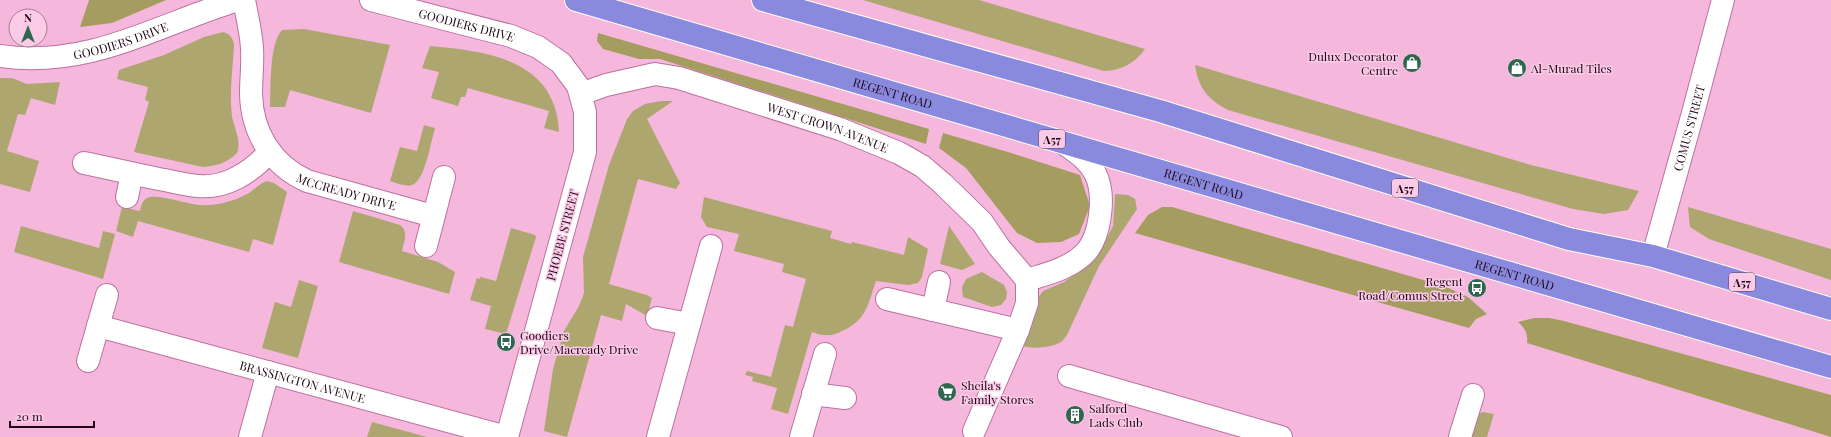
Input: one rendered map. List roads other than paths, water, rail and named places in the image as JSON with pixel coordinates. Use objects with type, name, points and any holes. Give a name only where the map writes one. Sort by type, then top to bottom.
[{"type":"highway","name":"REGENT ROAD","points":[[576,0],[1831,367]]},
{"type":"highway","name":"A57","points":[[763,0],[1160,111],[1569,239],[1653,256],[1831,309]]},
{"type":"street","name":"GOODIERS DRIVE","points":[[0,56],[33,59],[63,58],[96,51],[144,36],[189,17],[238,0]]},
{"type":"street","name":"MCCREADY DRIVE","points":[[244,0],[252,48],[251,95],[253,112],[262,140],[269,152],[284,168],[307,181],[433,216]]},
{"type":"street","name":"GOODIERS DRIVE","points":[[371,0],[511,36],[538,46]]},
{"type":"street","name":"COMUS STREET","points":[[1653,256],[1723,0]]},
{"type":"street","name":"PHOEBE STREET","points":[[507,437],[584,152],[585,112],[578,86],[561,63],[538,46]]},
{"type":"street","name":"WEST CROWN AVENUE","points":[[581,94],[606,85],[655,74],[679,78],[840,129],[869,140],[899,153],[922,166],[943,184],[982,222],[999,247],[1027,280]]},
{"type":"street","points":[[974,431],[1018,330],[1027,303],[1027,280],[1063,268],[1084,254],[1098,230],[1102,204],[1096,174],[1084,158],[1060,141]]},
{"type":"street","points":[[84,162],[132,174],[196,186],[217,185],[228,182],[258,165],[269,152]]},
{"type":"street","points":[[127,197],[132,174]]},
{"type":"street","points":[[426,246],[444,178]]},
{"type":"street","points":[[658,437],[711,246]]},
{"type":"street","points":[[933,310],[939,282]]},
{"type":"street","points":[[88,361],[107,295]]},
{"type":"street","points":[[887,299],[1018,330]]},
{"type":"street","points":[[657,318],[689,324]]},
{"type":"street","name":"BRASSINGTON AVENUE","points":[[98,326],[507,437]]},
{"type":"street","points":[[801,437],[825,354]]},
{"type":"street","points":[[250,437],[268,372]]},
{"type":"street","points":[[1069,376],[1220,428],[1281,437]]},
{"type":"street","points":[[813,394],[845,398]]},
{"type":"street","points":[[1460,437],[1473,395]]},
{"type":"place","name":"Dulux Decorator Centre","points":[[1412,63]]},
{"type":"place","name":"Al-Murad Tiles","points":[[1517,68]]},
{"type":"place","name":"Regent Road/Comus Street","points":[[1477,288]]},
{"type":"place","name":"Goodiers Drive/Macready Drive","points":[[506,342]]},
{"type":"place","name":"Sheila's Family Stores","points":[[947,392]]},
{"type":"place","name":"Salford Lads Club","points":[[1075,415]]}]
